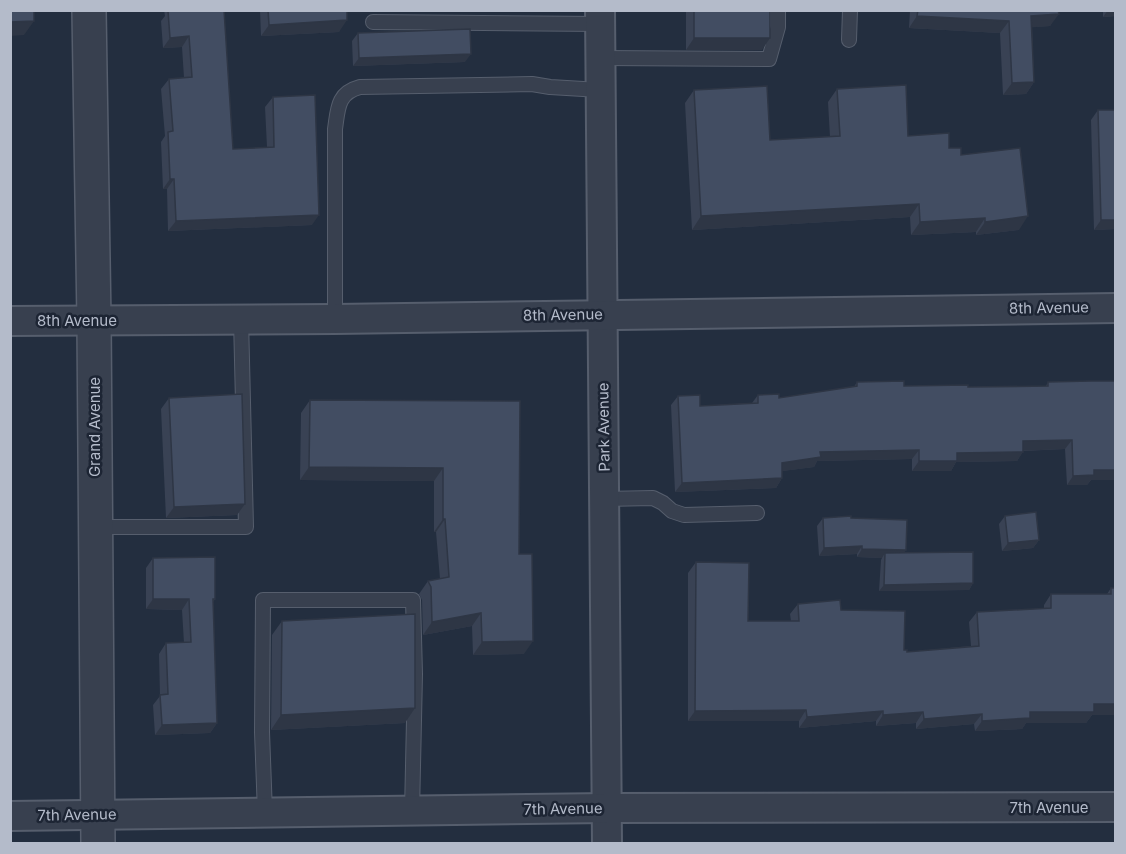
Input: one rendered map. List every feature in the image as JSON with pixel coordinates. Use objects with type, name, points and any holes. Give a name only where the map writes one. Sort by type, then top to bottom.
[{"type":"street","name":"Grand Avenue","points":[[89,10],[98,829]]},
{"type":"street","name":"Park Avenue","points":[[600,17],[607,843]]},
{"type":"street","name":"8th Avenue","points":[[10,321],[335,319],[1116,308]]},
{"type":"street","name":"7th Avenue","points":[[10,816],[98,829],[265,813],[607,808],[1116,807]]},
{"type":"lane","points":[[600,58],[769,58],[778,27],[778,10]]},
{"type":"lane","points":[[849,40],[850,10]]},
{"type":"lane","points":[[373,22],[600,17]]},
{"type":"lane","points":[[335,319],[335,129],[339,103],[348,90],[360,87],[532,84],[600,90]]},
{"type":"lane","points":[[95,527],[246,527],[240,319]]},
{"type":"lane","points":[[604,499],[653,498],[672,511],[684,515],[757,513]]},
{"type":"lane","points":[[265,813],[262,732],[263,600],[413,600],[415,674],[412,812]]},
{"type":"building","points":[[10,10],[34,10],[34,21],[10,22]]},
{"type":"building","points":[[224,10],[233,149],[274,147],[273,97],[315,95],[319,215],[176,221],[174,179],[170,179],[168,132],[173,131],[169,79],[192,77],[189,36],[170,38],[168,11]]},
{"type":"building","points":[[268,10],[347,10],[347,20],[269,25]]},
{"type":"building","points":[[694,10],[770,10],[770,38],[694,38]]},
{"type":"building","points":[[918,10],[1058,10],[1059,14],[1031,16],[1034,82],[1012,83],[1009,21],[917,16]]},
{"type":"building","points":[[470,29],[471,54],[359,58],[358,33]]},
{"type":"building","points":[[906,85],[908,136],[949,133],[949,148],[961,148],[961,155],[1020,148],[1028,216],[985,222],[985,218],[920,222],[919,204],[701,216],[694,90],[767,86],[770,140],[840,136],[837,89]]},
{"type":"building","points":[[1098,110],[1116,110],[1116,220],[1101,220]]},
{"type":"building","points":[[904,381],[904,386],[968,385],[968,387],[1048,386],[1048,382],[1116,381],[1116,470],[1094,470],[1094,475],[1073,476],[1072,440],[1023,441],[1023,452],[957,453],[957,461],[919,461],[919,450],[820,452],[821,457],[782,463],[782,478],[682,483],[678,396],[700,395],[700,406],[758,403],[758,395],[779,394],[779,398],[857,386],[857,382]]},
{"type":"building","points":[[242,394],[245,504],[174,507],[169,398]]},
{"type":"building","points":[[310,400],[520,401],[519,554],[532,554],[533,641],[482,642],[481,613],[432,622],[431,587],[428,581],[449,577],[445,519],[443,519],[443,468],[309,467]]},
{"type":"building","points":[[1036,512],[1039,540],[1008,543],[1005,516]]},
{"type":"building","points":[[851,516],[851,518],[907,520],[906,550],[862,549],[862,546],[824,548],[823,518]]},
{"type":"building","points":[[973,552],[973,583],[884,585],[885,553]]},
{"type":"building","points":[[215,557],[215,599],[213,599],[217,723],[162,725],[160,695],[168,694],[166,643],[191,642],[189,599],[153,599],[153,558]]},
{"type":"building","points":[[696,562],[749,563],[748,621],[799,621],[798,604],[840,600],[841,610],[905,611],[904,650],[907,652],[979,646],[977,612],[1051,608],[1051,594],[1111,594],[1111,588],[1116,588],[1116,704],[1094,704],[1094,712],[1030,712],[1030,718],[982,721],[982,714],[924,719],[923,712],[883,715],[883,711],[807,717],[806,710],[695,711]]},
{"type":"building","points":[[415,614],[415,708],[281,715],[282,621]]}]
